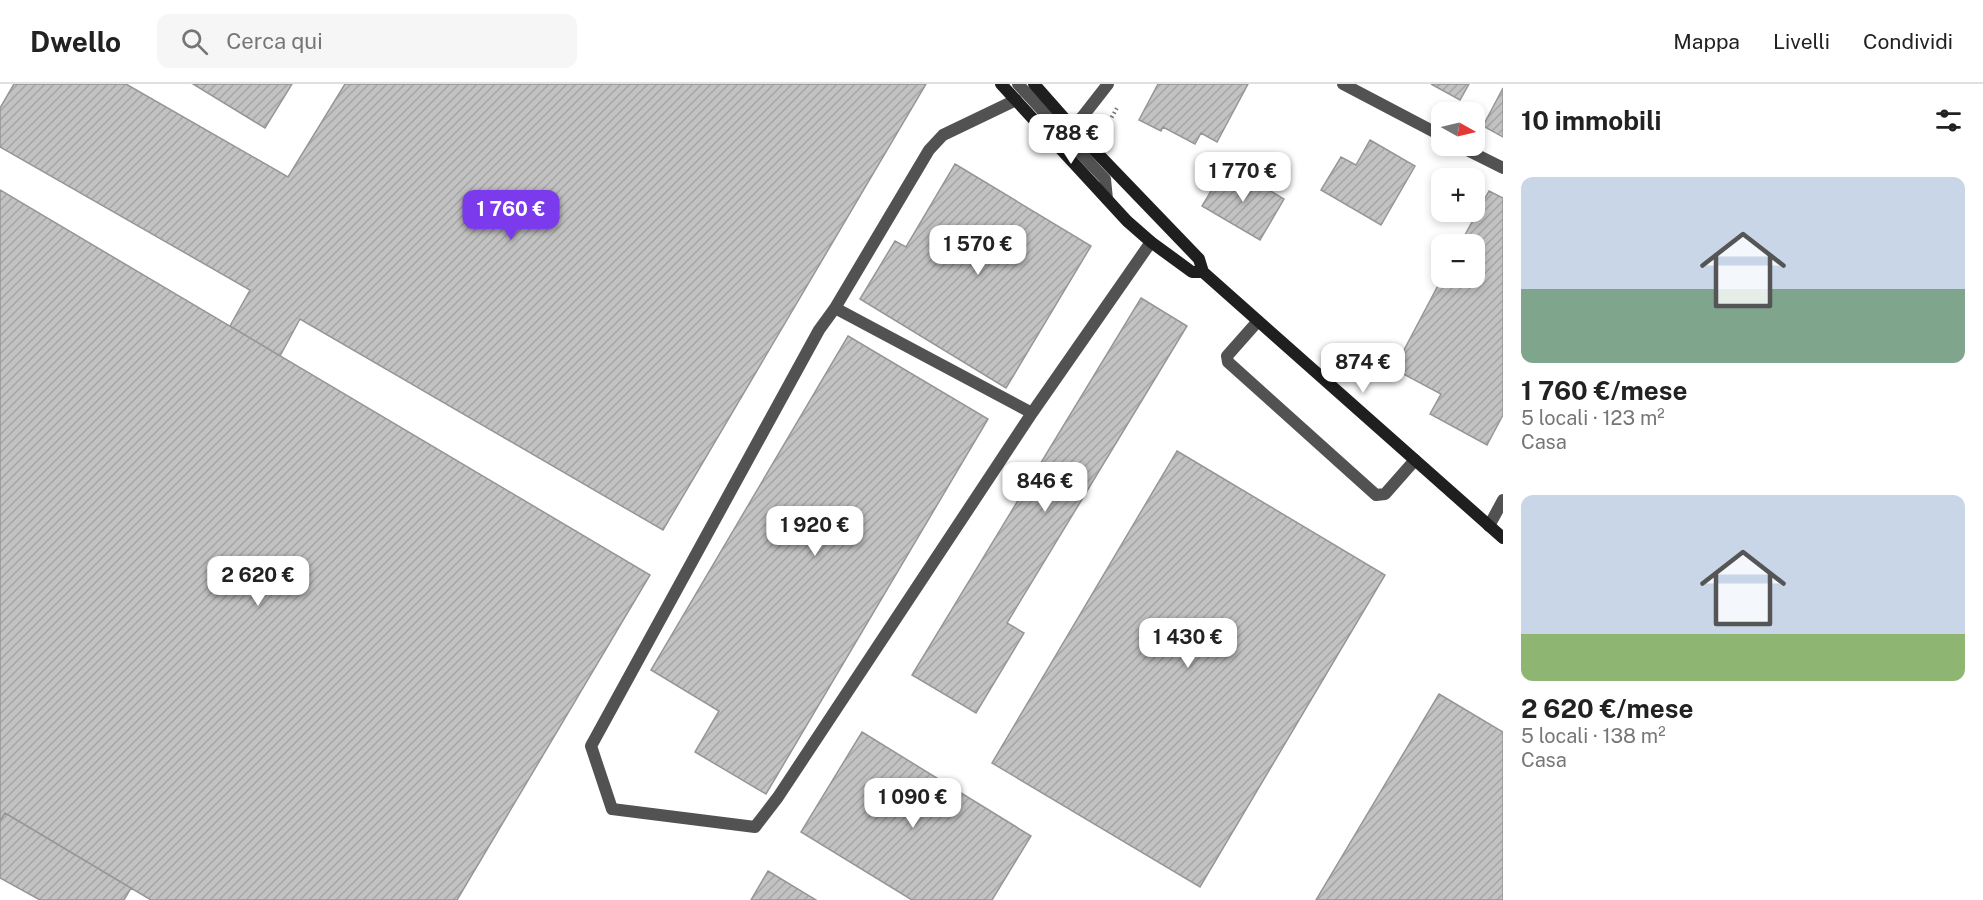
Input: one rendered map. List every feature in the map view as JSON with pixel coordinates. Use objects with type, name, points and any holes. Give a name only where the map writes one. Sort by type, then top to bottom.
[{"type":"street","points":[[1001,84],[1127,221],[1192,272],[1203,272]]},
{"type":"street","points":[[1018,84],[1052,121],[1072,127]]},
{"type":"street","points":[[1034,84],[1072,127],[1199,259],[1203,272],[1503,538]]},
{"type":"street","points":[[1107,199],[1105,179],[1072,144],[1072,127],[1108,84]]},
{"type":"street","points":[[1342,84],[1431,130]]},
{"type":"street","points":[[1016,100],[943,135],[929,150],[804,356],[591,746],[612,809],[755,827],[778,797],[1032,413],[1151,242]]},
{"type":"street","points":[[1480,156],[1503,168]]},
{"type":"street","points":[[835,308],[1032,413]]},
{"type":"street","points":[[1258,321],[1227,356],[1228,362],[1376,495],[1385,494],[1415,460]]},
{"type":"street","points":[[1489,526],[1503,500]]},
{"type":"path","points":[[1103,141],[1108,124],[1120,104]]},
{"type":"building","points":[[14,84],[126,84],[288,177],[345,84],[926,84],[663,530],[300,319],[280,356],[230,326],[250,290],[0,147],[0,108]]},
{"type":"building","points":[[193,84],[292,84],[265,128]]},
{"type":"building","points":[[1158,84],[1248,84],[1217,142],[1201,133],[1195,144],[1163,127],[1161,131],[1139,120]]},
{"type":"building","points":[[1431,84],[1469,84],[1460,100]]},
{"type":"building","points":[[1503,88],[1503,137],[1485,127],[1485,122]]},
{"type":"building","points":[[1370,140],[1415,166],[1381,225],[1321,190],[1341,157],[1356,165]]},
{"type":"building","points":[[955,164],[1091,246],[1006,388],[860,299],[895,241],[906,247]]},
{"type":"building","points":[[1227,165],[1284,199],[1260,240],[1202,206]]},
{"type":"building","points":[[0,190],[650,575],[457,900],[151,900],[5,813],[0,821]]},
{"type":"building","points":[[1489,191],[1503,198],[1503,415],[1487,445],[1430,414],[1441,394],[1394,369],[1437,288],[1485,288],[1485,234],[1465,234],[1472,222],[1485,222],[1485,198]]},
{"type":"building","points":[[1141,298],[1187,326],[1007,623],[1024,633],[976,713],[912,675]]},
{"type":"building","points":[[848,336],[988,419],[766,794],[695,752],[719,711],[651,670]]},
{"type":"building","points":[[1177,451],[1385,575],[1200,887],[992,763]]},
{"type":"building","points":[[1439,694],[1503,732],[1503,900],[1316,900]]},
{"type":"building","points":[[862,732],[1031,836],[992,900],[912,900],[801,832]]},
{"type":"building","points":[[5,813],[131,888],[124,900],[40,900],[0,878],[0,821]]},
{"type":"building","points":[[768,871],[816,900],[751,900]]}]
